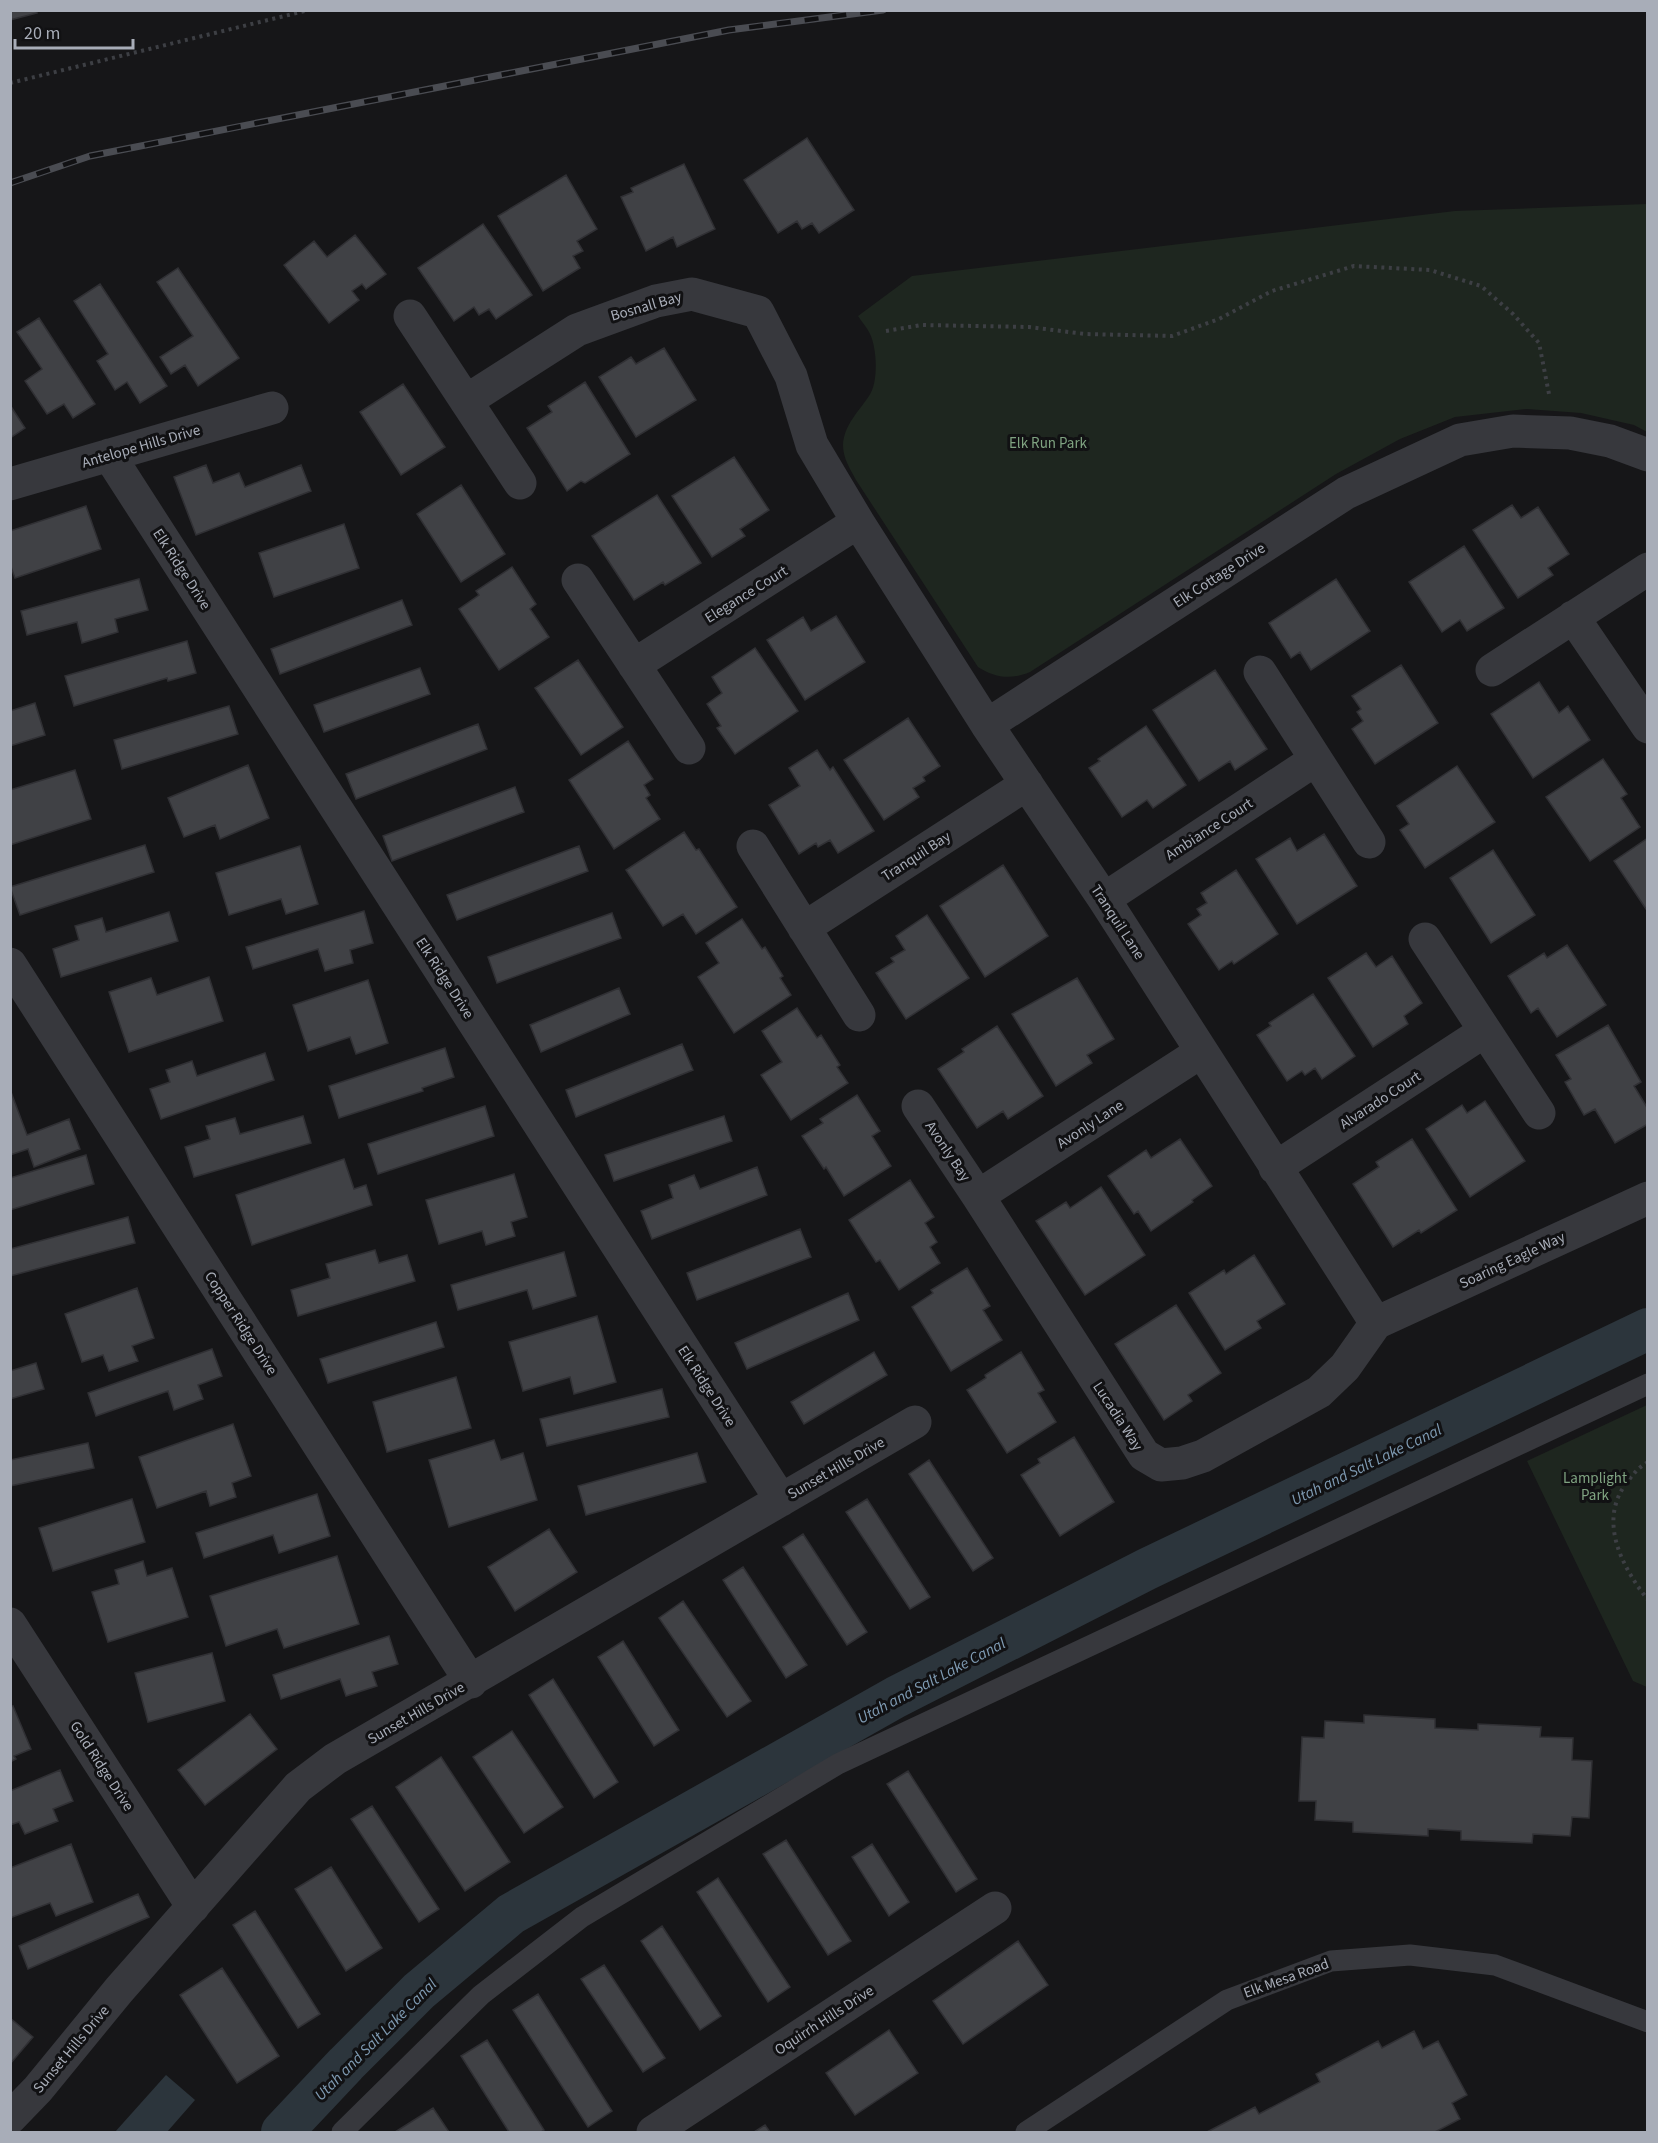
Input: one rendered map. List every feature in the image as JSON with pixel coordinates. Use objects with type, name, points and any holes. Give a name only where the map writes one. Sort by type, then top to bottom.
[{"type":"street","name":"Bosnall Bay","points":[[466,400],[577,330],[656,301],[692,294],[758,312],[791,376],[812,445],[858,522]]},
{"type":"street","points":[[410,316],[520,483]]},
{"type":"street","name":"Antelope Hills Drive","points":[[10,484],[272,408]]},
{"type":"street","name":"Elk Cottage Drive","points":[[987,725],[1346,493],[1460,440],[1513,431],[1570,433],[1610,441],[1647,455]]},
{"type":"street","name":"Elk Ridge Drive","points":[[109,455],[781,1500]]},
{"type":"street","name":"Elegance Court","points":[[634,665],[858,522]]},
{"type":"street","name":"Tranquil Lane","points":[[858,522],[987,725],[1104,899],[1376,1323]]},
{"type":"street","points":[[1492,670],[1647,569]]},
{"type":"street","points":[[578,580],[689,748]]},
{"type":"street","points":[[1572,617],[1647,727]]},
{"type":"street","points":[[1260,672],[1314,760],[1369,842]]},
{"type":"street","name":"Ambiance Court","points":[[1104,899],[1314,760]]},
{"type":"street","name":"Tranquil Bay","points":[[804,928],[1027,784]]},
{"type":"street","points":[[753,846],[859,1015]]},
{"type":"street","points":[[1425,939],[1539,1113]]},
{"type":"street","name":"Copper Ridge Drive","points":[[10,964],[471,1682]]},
{"type":"street","name":"Alvarado Court","points":[[1275,1168],[1485,1031]]},
{"type":"street","name":"Avonly Lane","points":[[978,1196],[1201,1052]]},
{"type":"street","name":"Avonly Bay","points":[[918,1106],[978,1196]]},
{"type":"street","name":"Lucadia Way","points":[[978,1196],[1144,1455],[1161,1465],[1182,1463],[1203,1456],[1319,1392],[1345,1367],[1376,1323]]},
{"type":"street","name":"Soaring Eagle Way","points":[[1376,1323],[1647,1197]]},
{"type":"street","name":"Sunset Hills Drive","points":[[10,2118],[38,2089],[119,1990],[298,1787],[335,1759],[915,1422]]},
{"type":"street","name":"Gold Ridge Drive","points":[[10,1624],[193,1907]]},
{"type":"street","name":"Oquirrh Hills Drive","points":[[653,2133],[995,1908]]},
{"type":"lane","points":[[342,2133],[481,1995],[582,1917],[838,1764],[1647,1384]]},
{"type":"lane","name":"Elk Mesa Road","points":[[1026,2133],[1227,2000],[1331,1961],[1410,1955],[1495,1965],[1647,2022]]},
{"type":"path","points":[[10,83],[309,10]]},
{"type":"path","points":[[886,331],[934,326],[1029,327],[1085,334],[1172,336],[1219,319],[1272,291],[1354,266],[1430,270],[1481,286],[1513,314],[1539,343],[1549,394]]},
{"type":"path","points":[[1647,1462],[1639,1467],[1620,1491],[1612,1525],[1623,1564],[1647,1599]]},
{"type":"green space","name":"Elk Run Park","points":[[1647,204],[1647,432],[1634,425],[1581,413],[1527,409],[1455,417],[1400,439],[1336,474],[1023,675],[1003,677],[978,667],[856,480],[843,450],[846,431],[869,396],[876,373],[872,338],[858,316],[912,276],[1455,211]]},
{"type":"green space","name":"Lamplight Park","points":[[1647,1405],[1647,1687],[1633,1681],[1527,1461]]},
{"type":"shaded area","points":[[166,2075],[195,2100],[167,2132],[115,2132]]},
{"type":"building","points":[[10,10],[36,10],[37,13],[10,20]]},
{"type":"building","points":[[807,138],[854,210],[819,233],[812,223],[802,229],[797,221],[778,233],[744,180]]},
{"type":"building","points":[[684,164],[715,229],[677,247],[673,237],[646,251],[621,197],[633,192],[631,188]]},
{"type":"building","points":[[566,175],[597,229],[577,241],[583,251],[573,256],[580,268],[543,291],[498,216]]},
{"type":"building","points":[[483,224],[532,295],[496,319],[489,309],[479,315],[474,307],[454,321],[418,268]]},
{"type":"building","points":[[355,235],[386,274],[366,289],[362,284],[352,291],[359,300],[329,323],[284,265],[314,241],[327,257]]},
{"type":"building","points":[[178,268],[239,358],[198,386],[185,365],[171,374],[160,357],[193,336],[157,282]]},
{"type":"building","points":[[100,284],[167,386],[140,403],[127,382],[115,390],[97,361],[108,354],[74,301]]},
{"type":"building","points":[[39,318],[95,404],[73,418],[64,404],[47,414],[25,381],[42,369],[17,332]]},
{"type":"building","points":[[664,348],[696,400],[636,437],[599,377],[631,357],[636,364]]},
{"type":"building","points":[[585,382],[630,454],[585,483],[581,481],[567,491],[527,428],[552,412],[548,406]]},
{"type":"building","points":[[403,384],[445,447],[401,475],[360,412]]},
{"type":"building","points":[[10,405],[25,428],[10,438]]},
{"type":"building","points":[[734,457],[769,510],[740,529],[745,536],[712,557],[672,496]]},
{"type":"building","points":[[206,465],[213,483],[239,473],[245,487],[301,465],[311,491],[196,535],[174,477]]},
{"type":"building","points":[[461,485],[505,554],[461,582],[417,514]]},
{"type":"building","points":[[657,495],[701,563],[665,585],[663,582],[634,600],[592,536]]},
{"type":"building","points":[[1512,505],[1521,518],[1538,507],[1569,554],[1548,568],[1553,575],[1518,598],[1473,530]]},
{"type":"building","points":[[86,506],[101,549],[15,578],[10,564],[10,531]]},
{"type":"building","points":[[344,524],[359,568],[274,597],[259,553]]},
{"type":"building","points":[[1464,546],[1504,608],[1467,631],[1460,620],[1442,632],[1409,582]]},
{"type":"building","points":[[512,567],[536,604],[530,609],[549,637],[499,670],[459,609],[479,595],[476,591]]},
{"type":"building","points":[[139,579],[148,610],[115,619],[118,632],[82,643],[77,622],[27,635],[21,611]]},
{"type":"building","points":[[1336,579],[1370,631],[1311,670],[1300,652],[1291,658],[1269,623]]},
{"type":"building","points":[[402,600],[412,625],[280,674],[271,649]]},
{"type":"building","points":[[836,616],[865,662],[805,700],[767,640],[803,617],[811,631]]},
{"type":"building","points":[[187,641],[196,673],[168,681],[167,678],[74,706],[65,676]]},
{"type":"building","points":[[755,648],[798,711],[735,754],[717,728],[721,726],[707,704],[722,693],[712,677]]},
{"type":"building","points":[[578,660],[623,727],[581,755],[535,688]]},
{"type":"building","points":[[1401,665],[1438,723],[1375,764],[1352,729],[1363,721],[1357,712],[1361,709],[1352,696]]},
{"type":"building","points":[[420,668],[430,694],[324,732],[314,705]]},
{"type":"building","points":[[1215,670],[1267,749],[1235,770],[1230,761],[1199,781],[1153,710]]},
{"type":"building","points":[[1539,682],[1559,713],[1568,706],[1590,740],[1533,778],[1491,714]]},
{"type":"building","points":[[35,703],[45,735],[10,746],[10,711]]},
{"type":"building","points":[[229,706],[238,734],[122,769],[114,740]]},
{"type":"building","points":[[908,718],[940,766],[923,777],[925,781],[913,788],[919,797],[884,820],[844,760]]},
{"type":"building","points":[[478,724],[487,749],[356,799],[346,774]]},
{"type":"building","points":[[1146,726],[1186,785],[1153,808],[1147,800],[1122,817],[1089,768],[1100,761],[1098,759]]},
{"type":"building","points":[[628,741],[653,779],[644,785],[650,795],[646,798],[660,819],[614,849],[569,780]]},
{"type":"building","points":[[817,750],[830,770],[833,767],[874,831],[838,853],[830,840],[818,847],[816,843],[799,854],[769,805],[800,786],[789,768]]},
{"type":"building","points":[[1603,759],[1627,794],[1621,798],[1640,827],[1590,861],[1546,797]]},
{"type":"building","points":[[248,765],[269,818],[220,839],[215,825],[184,837],[168,798]]},
{"type":"building","points":[[1457,766],[1495,822],[1425,868],[1400,830],[1409,824],[1397,806]]},
{"type":"building","points":[[75,770],[91,819],[10,845],[10,790]]},
{"type":"building","points":[[515,787],[524,812],[392,861],[383,836]]},
{"type":"building","points":[[684,832],[696,850],[699,849],[737,907],[696,934],[683,914],[663,926],[626,870]]},
{"type":"building","points":[[1324,834],[1357,886],[1297,924],[1256,859],[1290,838],[1297,851]]},
{"type":"building","points":[[1648,838],[1648,912],[1614,861]]},
{"type":"building","points":[[145,845],[154,872],[20,915],[10,887]]},
{"type":"building","points":[[300,846],[318,904],[286,914],[281,899],[229,915],[216,873]]},
{"type":"building","points":[[579,846],[588,871],[457,920],[447,895]]},
{"type":"building","points":[[1493,850],[1535,915],[1491,943],[1450,878]]},
{"type":"building","points":[[1003,865],[1048,936],[985,977],[940,906]]},
{"type":"building","points":[[1236,870],[1278,934],[1234,964],[1232,961],[1219,970],[1188,924],[1201,915],[1197,909],[1207,903],[1201,893]]},
{"type":"building","points":[[364,911],[373,943],[350,950],[353,963],[325,971],[318,949],[253,969],[246,947]]},
{"type":"building","points":[[169,912],[178,941],[61,977],[53,949],[79,940],[75,926],[102,918],[106,932]]},
{"type":"building","points":[[612,913],[621,938],[497,983],[488,957]]},
{"type":"building","points":[[927,915],[969,978],[906,1019],[876,973],[894,962],[891,958],[905,950],[896,936]]},
{"type":"building","points":[[742,919],[762,949],[765,947],[783,976],[780,978],[791,995],[734,1033],[698,977],[719,963],[706,943]]},
{"type":"building","points":[[1567,945],[1606,1005],[1557,1037],[1538,1008],[1531,1013],[1508,976],[1544,953],[1547,958]]},
{"type":"building","points":[[1366,953],[1376,967],[1392,956],[1422,1003],[1404,1016],[1408,1024],[1373,1047],[1328,978]]},
{"type":"building","points":[[209,977],[223,1021],[129,1052],[109,992],[151,978],[157,995]]},
{"type":"building","points":[[1077,978],[1114,1039],[1087,1055],[1092,1063],[1056,1086],[1012,1014]]},
{"type":"building","points":[[368,980],[388,1043],[356,1054],[350,1037],[308,1051],[293,1005]]},
{"type":"building","points":[[619,988],[630,1014],[541,1052],[530,1025]]},
{"type":"building","points":[[1313,994],[1355,1056],[1322,1079],[1315,1068],[1305,1075],[1302,1071],[1287,1081],[1257,1035],[1271,1026],[1269,1023]]},
{"type":"building","points":[[797,1008],[817,1038],[821,1035],[840,1065],[837,1067],[848,1083],[791,1120],[761,1075],[782,1062],[762,1031]]},
{"type":"building","points":[[1608,1025],[1641,1082],[1634,1086],[1648,1109],[1648,1124],[1615,1143],[1595,1109],[1584,1115],[1565,1082],[1571,1079],[1556,1055]]},
{"type":"building","points":[[997,1026],[1043,1096],[1008,1119],[1003,1111],[977,1128],[938,1069],[964,1052],[962,1049]]},
{"type":"building","points":[[682,1044],[693,1070],[576,1117],[566,1090]]},
{"type":"building","points":[[445,1048],[454,1077],[422,1088],[423,1091],[339,1118],[329,1086]]},
{"type":"building","points":[[265,1053],[274,1080],[161,1119],[150,1089],[170,1082],[166,1070],[192,1061],[197,1076]]},
{"type":"building","points":[[11,1092],[27,1135],[69,1119],[80,1149],[34,1167],[28,1149],[10,1155]]},
{"type":"building","points":[[857,1095],[880,1131],[872,1136],[891,1166],[844,1196],[826,1167],[824,1169],[802,1136],[823,1123],[820,1119]]},
{"type":"building","points":[[1485,1101],[1525,1161],[1470,1197],[1426,1129],[1462,1105],[1467,1113]]},
{"type":"building","points":[[485,1106],[494,1136],[378,1174],[368,1144]]},
{"type":"building","points":[[303,1116],[311,1143],[194,1177],[185,1147],[210,1139],[206,1126],[235,1118],[240,1134]]},
{"type":"building","points":[[724,1116],[732,1141],[614,1181],[605,1155]]},
{"type":"building","points":[[1180,1139],[1212,1186],[1151,1231],[1138,1211],[1134,1214],[1108,1176],[1146,1150],[1151,1158]]},
{"type":"building","points":[[1412,1139],[1457,1210],[1421,1233],[1419,1230],[1393,1247],[1353,1184],[1379,1167],[1376,1162]]},
{"type":"building","points":[[86,1155],[94,1184],[10,1210],[10,1178]]},
{"type":"building","points":[[344,1159],[354,1189],[366,1185],[372,1205],[252,1245],[236,1195]]},
{"type":"building","points":[[757,1167],[767,1195],[652,1239],[641,1211],[673,1198],[669,1185],[694,1175],[700,1189]]},
{"type":"building","points":[[514,1174],[527,1217],[511,1222],[515,1236],[486,1245],[482,1231],[439,1244],[426,1200]]},
{"type":"building","points":[[910,1180],[934,1217],[925,1223],[937,1242],[930,1247],[940,1263],[899,1290],[880,1260],[876,1262],[849,1220]]},
{"type":"building","points":[[1101,1187],[1145,1255],[1085,1295],[1036,1221],[1066,1202],[1070,1208]]},
{"type":"building","points":[[128,1217],[135,1243],[10,1276],[10,1249]]},
{"type":"building","points":[[800,1229],[811,1257],[697,1300],[687,1273]]},
{"type":"building","points":[[375,1250],[379,1263],[407,1255],[415,1281],[298,1316],[291,1290],[330,1278],[326,1264]]},
{"type":"building","points":[[564,1252],[576,1296],[533,1309],[527,1290],[458,1310],[451,1285]]},
{"type":"building","points":[[1254,1255],[1285,1304],[1257,1321],[1261,1328],[1225,1350],[1189,1293],[1224,1270],[1226,1274]]},
{"type":"building","points":[[967,1268],[990,1306],[983,1310],[1002,1340],[951,1371],[912,1307],[933,1293],[931,1290]]},
{"type":"building","points":[[137,1288],[154,1338],[132,1346],[138,1361],[109,1371],[103,1355],[82,1362],[65,1314]]},
{"type":"building","points":[[848,1293],[859,1320],[747,1369],[735,1343]]},
{"type":"building","points":[[1176,1305],[1221,1373],[1188,1395],[1192,1401],[1164,1420],[1115,1344]]},
{"type":"building","points":[[597,1316],[616,1382],[574,1394],[570,1377],[523,1391],[509,1342]]},
{"type":"building","points":[[436,1322],[444,1347],[328,1383],[320,1359]]},
{"type":"building","points":[[212,1349],[222,1376],[198,1385],[203,1399],[174,1410],[168,1391],[96,1416],[88,1393]]},
{"type":"building","points":[[874,1352],[887,1375],[804,1424],[791,1402]]},
{"type":"building","points":[[1021,1352],[1044,1390],[1038,1393],[1056,1422],[1007,1453],[967,1390],[986,1378],[985,1375]]},
{"type":"building","points":[[36,1363],[44,1389],[10,1399],[10,1371]]},
{"type":"building","points":[[456,1377],[471,1428],[387,1452],[373,1402]]},
{"type":"building","points":[[662,1389],[669,1417],[547,1446],[540,1419]]},
{"type":"building","points":[[233,1424],[251,1476],[232,1483],[236,1497],[210,1506],[206,1491],[157,1508],[139,1457]]},
{"type":"building","points":[[1074,1437],[1114,1502],[1060,1536],[1021,1475],[1040,1463],[1038,1459]]},
{"type":"building","points":[[494,1440],[501,1460],[523,1453],[537,1500],[449,1527],[429,1460]]},
{"type":"building","points":[[88,1443],[94,1468],[10,1486],[10,1460]]},
{"type":"building","points":[[697,1453],[706,1482],[586,1515],[578,1486]]},
{"type":"building","points":[[929,1460],[993,1558],[973,1571],[909,1474]]},
{"type":"building","points":[[317,1494],[330,1536],[279,1553],[273,1535],[204,1558],[196,1533]]},
{"type":"building","points":[[132,1499],[145,1542],[53,1571],[39,1528]]},
{"type":"building","points":[[867,1499],[930,1597],[910,1609],[846,1512]]},
{"type":"building","points":[[549,1529],[577,1572],[515,1611],[488,1567]]},
{"type":"building","points":[[803,1534],[867,1632],[847,1645],[783,1547]]},
{"type":"building","points":[[337,1556],[359,1624],[284,1648],[277,1629],[226,1646],[210,1596]]},
{"type":"building","points":[[143,1561],[147,1576],[172,1568],[188,1617],[108,1642],[92,1592],[119,1584],[115,1570]]},
{"type":"building","points":[[743,1567],[807,1665],[786,1678],[723,1580]]},
{"type":"building","points":[[683,1601],[751,1701],[727,1717],[659,1618]]},
{"type":"building","points":[[389,1636],[398,1664],[372,1672],[377,1686],[346,1696],[340,1679],[281,1699],[273,1675]]},
{"type":"building","points":[[623,1641],[679,1730],[654,1746],[598,1657]]},
{"type":"building","points":[[212,1653],[225,1701],[148,1722],[135,1673]]},
{"type":"building","points":[[553,1679],[618,1782],[594,1798],[529,1695]]},
{"type":"building","points":[[13,1706],[31,1749],[14,1756],[16,1759],[10,1762],[10,1707]]},
{"type":"building","points":[[250,1714],[277,1749],[205,1805],[178,1770]]},
{"type":"building","points":[[1364,1715],[1435,1719],[1435,1728],[1478,1730],[1478,1724],[1541,1727],[1540,1737],[1573,1738],[1572,1760],[1592,1761],[1589,1818],[1572,1817],[1570,1836],[1533,1834],[1532,1843],[1461,1840],[1461,1831],[1428,1829],[1428,1836],[1353,1832],[1353,1822],[1315,1820],[1316,1801],[1299,1801],[1302,1737],[1324,1738],[1325,1721],[1364,1723]]},
{"type":"building","points":[[512,1731],[563,1807],[524,1833],[473,1757]]},
{"type":"building","points":[[441,1757],[510,1862],[465,1891],[396,1787]]},
{"type":"building","points":[[60,1770],[73,1801],[53,1809],[58,1821],[25,1834],[19,1822],[10,1825],[10,1791]]},
{"type":"building","points":[[908,1771],[977,1879],[956,1892],[887,1784]]},
{"type":"building","points":[[372,1806],[439,1909],[419,1922],[351,1819]]},
{"type":"building","points":[[786,1840],[851,1941],[828,1955],[763,1854]]},
{"type":"building","points":[[71,1844],[93,1902],[56,1916],[50,1903],[10,1918],[10,1868]]},
{"type":"building","points":[[872,1844],[909,1902],[889,1916],[852,1857]]},
{"type":"building","points":[[331,1867],[382,1948],[346,1971],[295,1889]]},
{"type":"building","points":[[718,1878],[790,1987],[768,2002],[697,1892]]},
{"type":"building","points":[[138,1894],[149,1917],[28,1969],[19,1946]]},
{"type":"building","points":[[255,1911],[320,2014],[298,2028],[233,1925]]},
{"type":"building","points":[[662,1926],[721,2016],[700,2030],[641,1941]]},
{"type":"building","points":[[1018,1941],[1048,1985],[963,2044],[933,2001]]},
{"type":"building","points":[[604,1965],[665,2058],[643,2072],[581,1979]]},
{"type":"building","points":[[222,1968],[279,2056],[237,2083],[180,1995]]},
{"type":"building","points":[[538,1994],[612,2111],[588,2127],[513,2010]]},
{"type":"building","points":[[10,2018],[33,2037],[10,2064]]},
{"type":"building","points":[[889,2030],[918,2073],[855,2115],[826,2073]]},
{"type":"building","points":[[1414,2031],[1423,2049],[1438,2041],[1467,2095],[1452,2103],[1460,2119],[1435,2132],[1207,2132],[1255,2107],[1259,2114],[1320,2082],[1316,2074],[1378,2041],[1382,2048]]},
{"type":"building","points":[[487,2040],[544,2130],[541,2132],[509,2132],[461,2056]]},
{"type":"building","points":[[433,2108],[449,2132],[395,2132]]},
{"type":"building","points":[[765,2125],[770,2132],[754,2132]]},
{"type":"waterway","name":"Utah and Salt Lake Canal","points":[[282,2132],[419,1991],[511,1914],[896,1697],[1147,1569],[1648,1329]]},
{"type":"railway","points":[[10,183],[90,156],[729,30],[883,10]]}]
